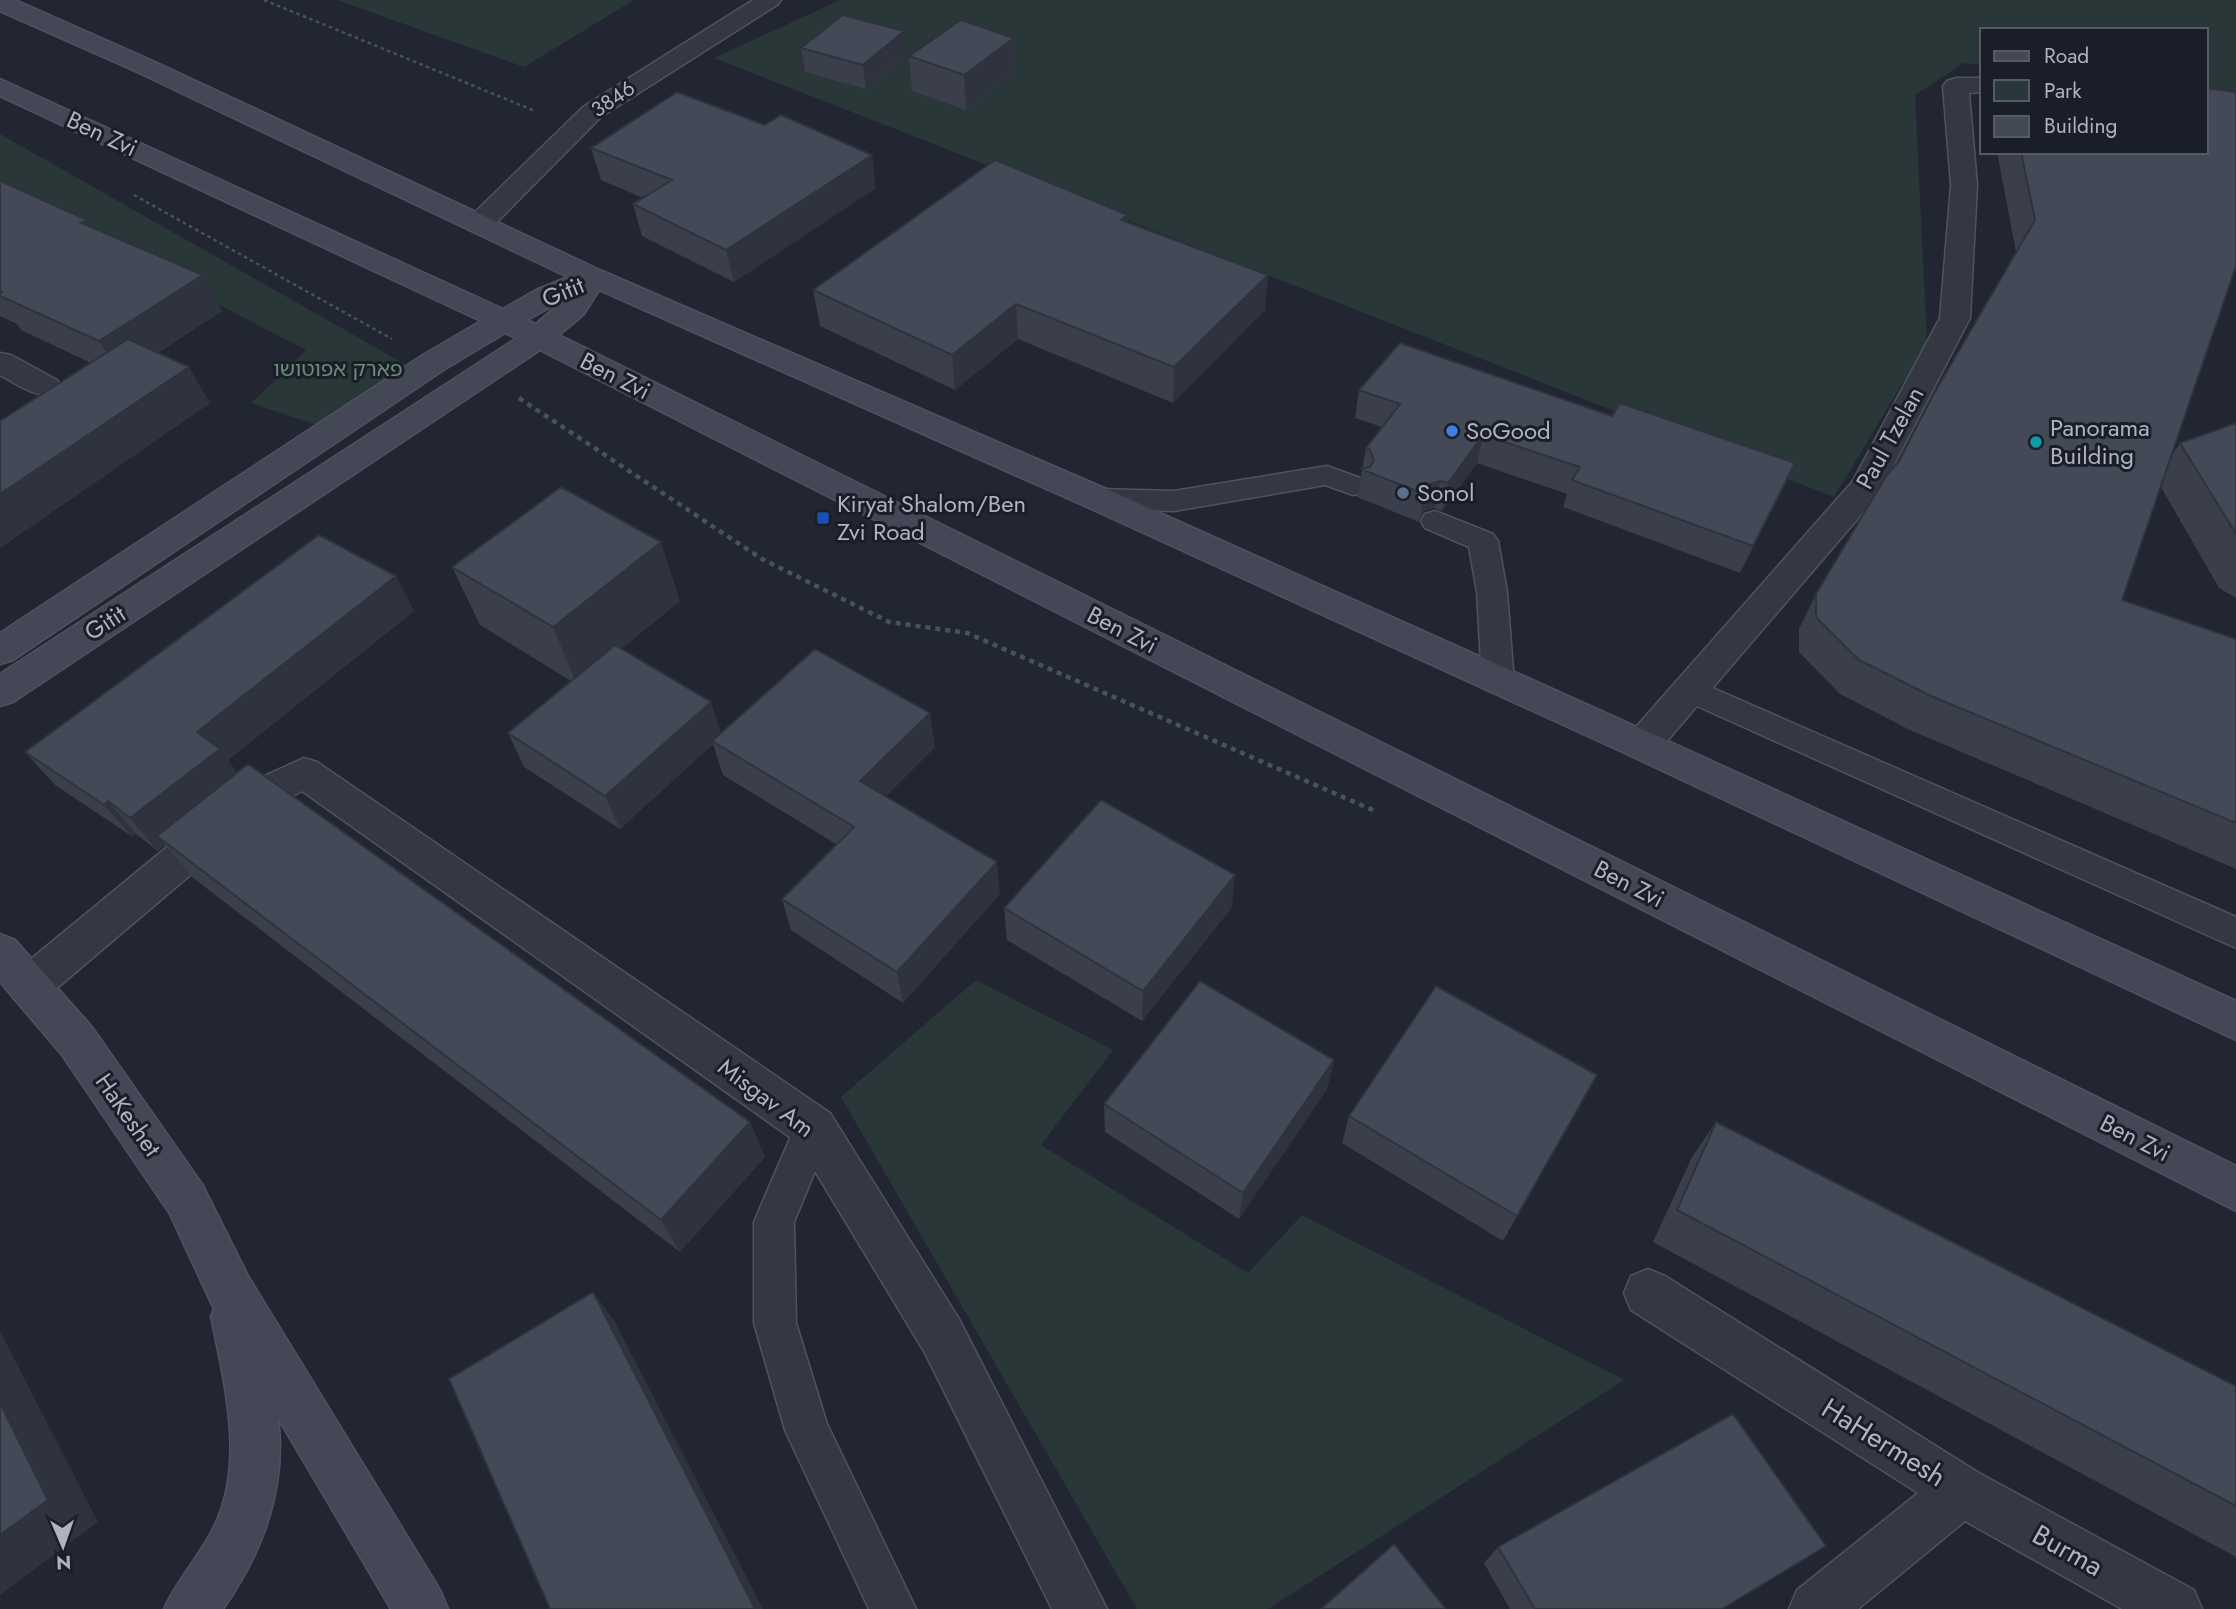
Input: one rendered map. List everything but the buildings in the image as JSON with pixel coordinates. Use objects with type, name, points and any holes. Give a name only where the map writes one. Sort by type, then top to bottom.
[{"type":"main road","points":[[23,0],[44,22]]},
{"type":"main road","points":[[0,2],[144,66],[592,277],[1099,499],[1642,745],[2236,1021]]},
{"type":"main road","name":"Ben Zvi","points":[[0,87],[539,337],[2236,1189]]},
{"type":"main road","name":"Gitit","points":[[0,651],[434,362],[546,296],[592,277]]},
{"type":"main road","name":"Gitit","points":[[0,692],[539,337],[574,308],[592,277]]},
{"type":"main road","name":"HaKeshet","points":[[0,952],[77,1041],[186,1199],[231,1293],[421,1609]]},
{"type":"main road","name":"HaKeshet","points":[[191,1609],[235,1541],[256,1475],[256,1430],[231,1293]]},
{"type":"street","name":"3846","points":[[479,224],[592,112],[769,0]]},
{"type":"street","name":"Paul Tzelan","points":[[1642,745],[1866,487],[1955,318],[1964,185],[1956,86],[1980,85]]},
{"type":"street","points":[[0,362],[46,387]]},
{"type":"street","name":"Misgav Am","points":[[30,986],[254,798],[304,773],[814,1128],[942,1336],[1080,1609]]},
{"type":"street","name":"HaHermesh","points":[[1648,1293],[1961,1491],[1816,1609]]},
{"type":"street","name":"Burma","points":[[1961,1491],[2175,1609]]},
{"type":"lane","points":[[1099,499],[1174,501],[1326,475],[1353,486]]},
{"type":"lane","points":[[1435,521],[1483,541],[1492,592],[1498,682]]},
{"type":"lane","points":[[1690,690],[2236,933]]},
{"type":"lane","points":[[814,1128],[774,1222],[775,1323],[807,1430],[893,1609]]},
{"type":"path","points":[[264,0],[575,128]]},
{"type":"path","points":[[131,194],[434,362]]},
{"type":"path","points":[[469,383],[502,387],[762,559],[889,622],[967,633],[1377,812]]},
{"type":"green space","points":[[337,0],[634,0],[524,67]]},
{"type":"green space","points":[[840,0],[2236,0],[2236,93],[2208,89],[2208,28],[1980,28],[1980,65],[1964,63],[1915,95],[1927,343],[1834,497],[714,58]]},
{"type":"green space","name":"פארק אפוטושו","points":[[0,134],[410,367],[320,426],[251,403],[306,350],[0,191]]},
{"type":"green space","points":[[976,980],[1113,1050],[1041,1145],[1248,1273],[1302,1215],[1624,1380],[1268,1609],[1137,1609],[841,1097]]},
{"type":"place","name":"SoGood","points":[[1452,431]]},
{"type":"place","name":"Panorama Building","points":[[2036,442]]},
{"type":"place","name":"Sonol","points":[[1403,493]]},
{"type":"place","name":"Kiryat Shalom/Ben Zvi Road","points":[[823,518]]}]
